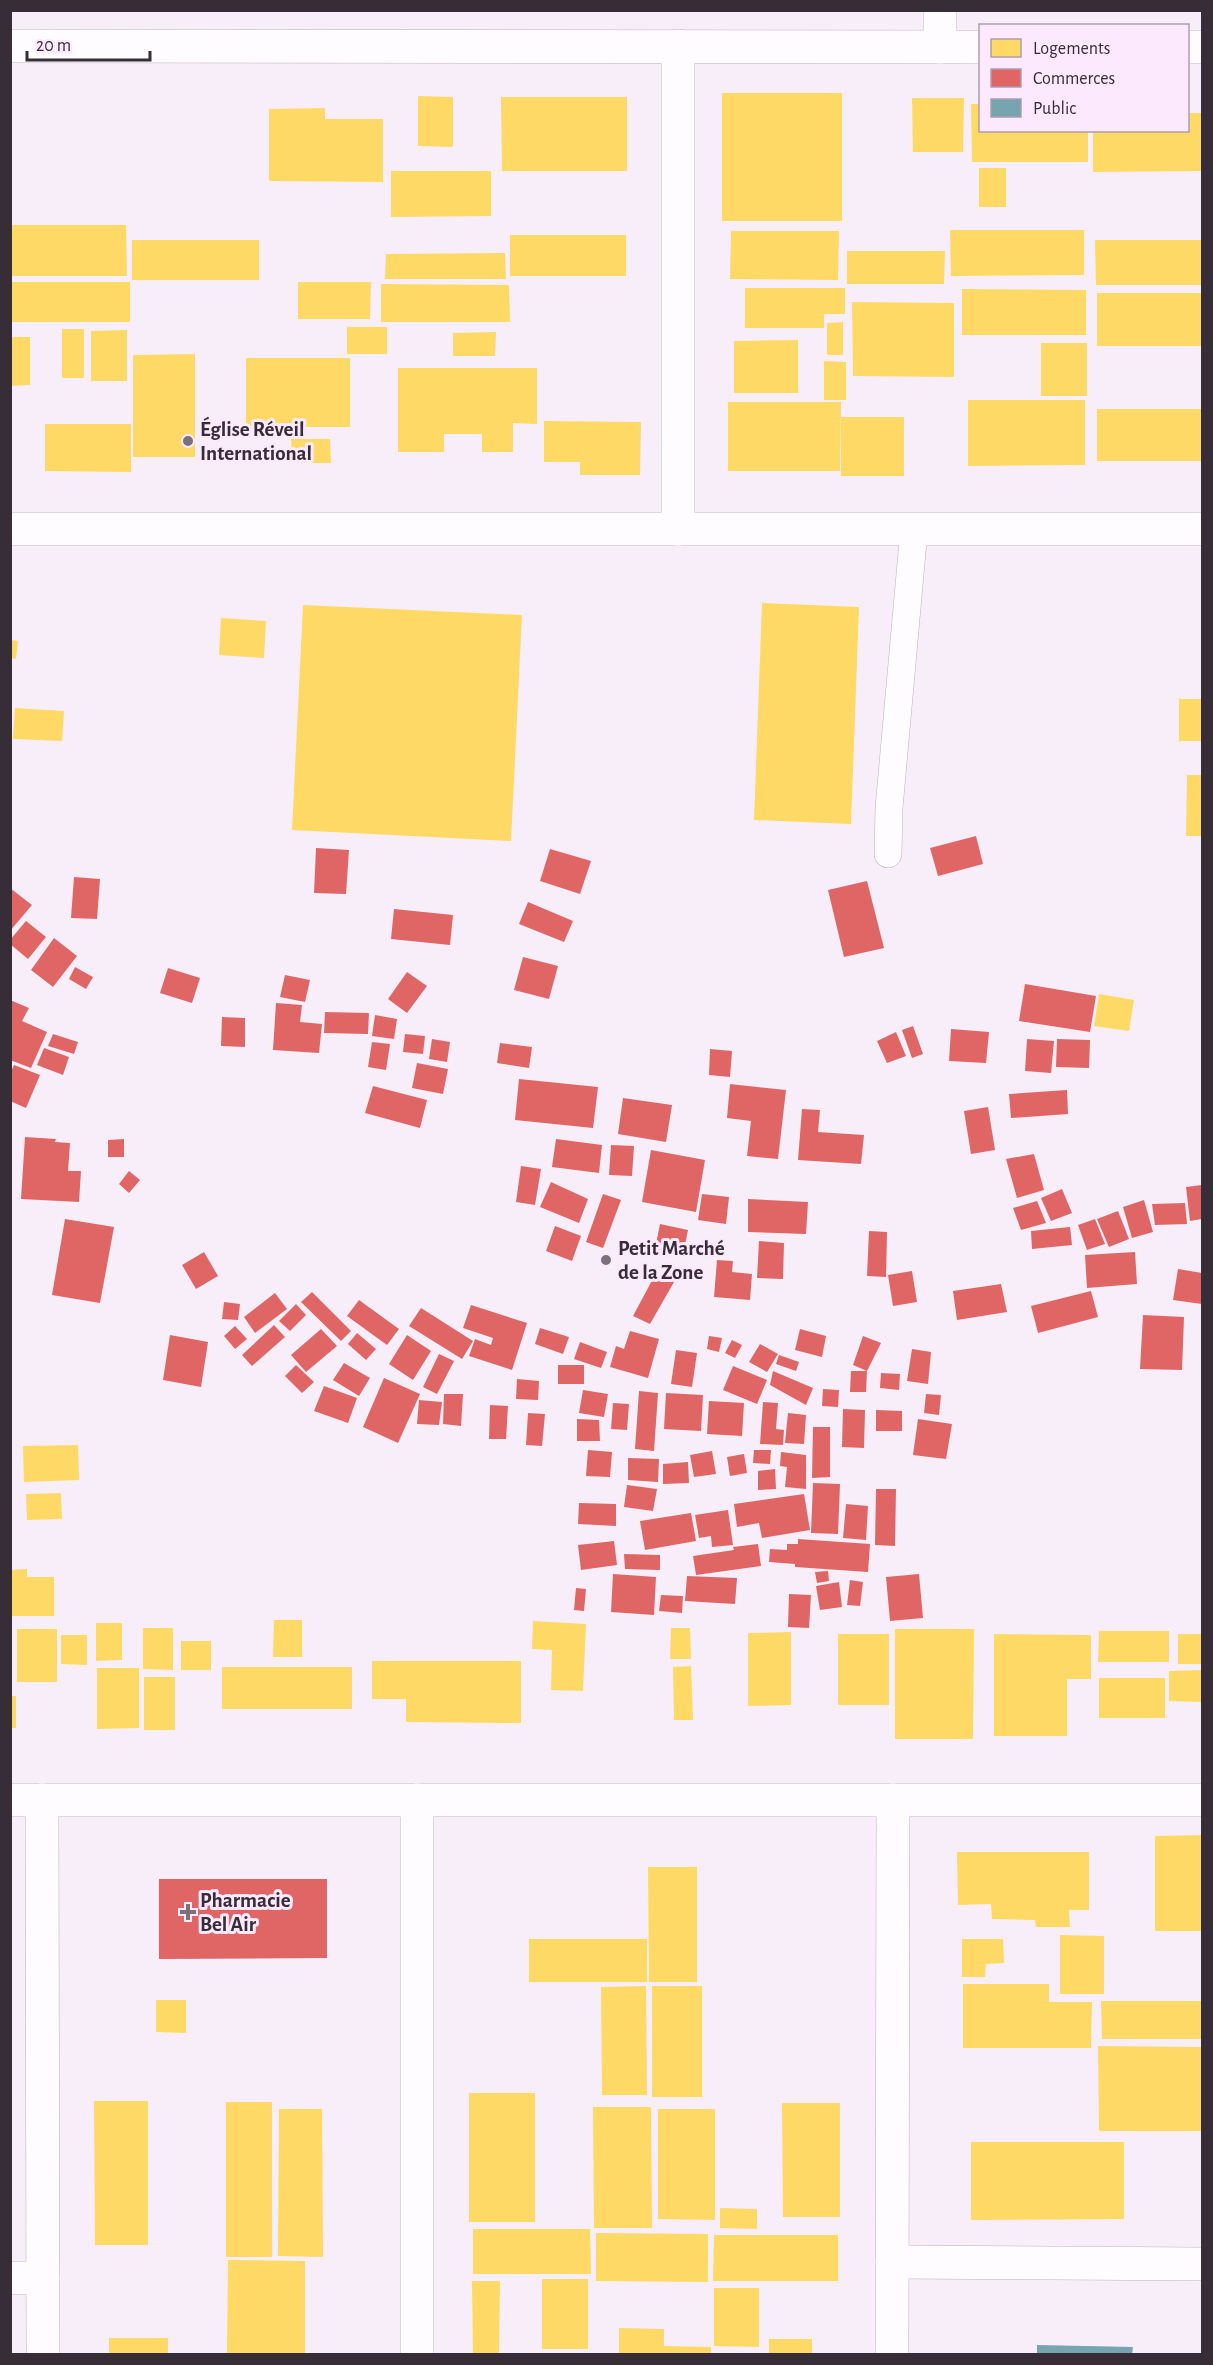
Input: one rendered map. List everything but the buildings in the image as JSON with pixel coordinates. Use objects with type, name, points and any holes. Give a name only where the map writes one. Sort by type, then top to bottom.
[{"type":"street","points":[[940,10],[940,46]]},
{"type":"street","points":[[10,46],[979,46]]},
{"type":"street","points":[[678,46],[678,530]]},
{"type":"street","points":[[10,529],[1203,529]]},
{"type":"street","points":[[888,854],[889,808],[914,530]]},
{"type":"street","points":[[43,2355],[43,2278],[26,1800],[1203,1800]]},
{"type":"street","points":[[417,1800],[417,2355]]},
{"type":"street","points":[[892,1800],[892,2355]]},
{"type":"street","points":[[892,2262],[1203,2264]]},
{"type":"street","points":[[10,2278],[43,2278]]},
{"type":"place","name":"Église Réveil International","points":[[188,441]]},
{"type":"place","name":"Petit Marché de la Zone","points":[[606,1260]]},
{"type":"place","name":"Pharmacie Bel Air","points":[[188,1912]]}]
